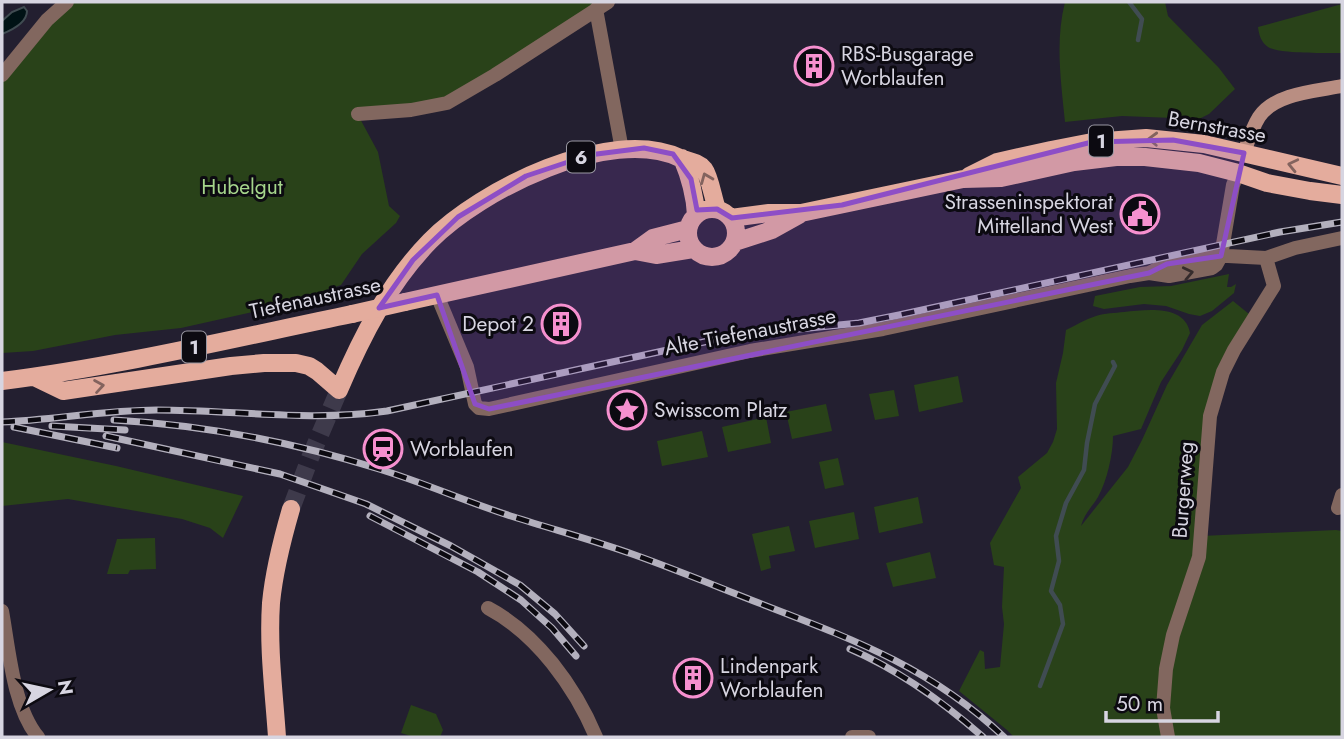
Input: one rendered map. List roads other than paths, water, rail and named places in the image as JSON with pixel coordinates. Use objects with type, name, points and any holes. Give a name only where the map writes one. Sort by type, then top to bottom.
[{"type":"main road","name":"Bernstrasse","points":[[962,179],[997,162],[1092,142],[1146,138],[1204,144],[1342,176]]},
{"type":"main road","name":"6","points":[[34,377],[64,391],[231,366],[296,363],[317,371],[339,390],[351,360],[375,315],[396,282],[431,240],[486,198],[549,166],[589,155],[622,149],[644,149],[665,151],[699,164],[724,214]]},
{"type":"main road","points":[[1238,173],[1244,153]]},
{"type":"main road","name":"Bernstrasse","points":[[724,214],[801,214],[962,179],[1001,178],[1074,162],[1116,157],[1199,163],[1267,183],[1342,195]]},
{"type":"main road","points":[[682,158],[691,179],[695,201],[688,240],[693,249],[703,256],[718,257],[728,251],[735,242],[735,227],[724,214],[704,210],[692,222]]},
{"type":"main road","name":"Bernstrasse","points":[[735,242],[772,230],[801,214]]},
{"type":"main road","name":"Tiefenaustrasse","points":[[2,381],[139,358],[635,251],[653,238],[692,222]]},
{"type":"main road","name":"Tiefenaustrasse","points":[[635,251],[656,255],[693,249]]},
{"type":"main road","points":[[277,737],[272,677],[271,605],[276,563],[291,509]]},
{"type":"street","points":[[2,75],[47,20],[68,2]]},
{"type":"street","points":[[358,114],[411,110],[447,103],[602,5],[622,149]]},
{"type":"street","points":[[1244,153],[1259,116],[1272,104],[1292,96],[1342,86]]},
{"type":"street","points":[[1238,173],[1233,185],[1221,256],[1266,258],[1295,248],[1342,238]]},
{"type":"street","name":"Alte Tiefenaustrasse","points":[[437,295],[467,367],[475,404],[479,408],[489,409],[738,354],[884,329],[1090,284],[1149,273],[1169,276],[1212,268],[1221,256]]},
{"type":"street","name":"Burgerweg","points":[[1168,737],[1163,708],[1166,669],[1173,635],[1199,557],[1210,416],[1223,372],[1274,286],[1266,258]]},
{"type":"street","points":[[488,608],[516,626],[554,667],[581,706],[596,737]]},
{"type":"street","points":[[2,611],[18,699],[30,728],[38,737]]},
{"type":"street","points":[[852,737],[869,737]]},
{"type":"waterway","points":[[1129,2],[1142,19],[1138,40]]},
{"type":"waterway","points":[[1040,686],[1063,624],[1060,605],[1051,591],[1059,561],[1056,536],[1066,503],[1084,470],[1095,404],[1115,366],[1113,362]]},
{"type":"tunnel","points":[[291,509],[339,390]]},
{"type":"railway","points":[[2,422],[138,410],[301,416],[387,411],[718,339],[859,323],[1280,232],[1342,222]]},
{"type":"railway","points":[[114,420],[248,436],[347,459],[635,555],[826,629],[889,657],[948,692],[1004,737]]},
{"type":"railway","points":[[52,426],[125,430]]},
{"type":"railway","points":[[14,427],[117,448]]},
{"type":"railway","points":[[106,436],[280,474],[366,504],[451,546],[520,585],[555,614],[584,646]]},
{"type":"railway","points":[[370,516],[478,572],[521,600],[552,628],[576,656]]},
{"type":"railway","points":[[850,649],[920,688],[983,737]]},
{"type":"place","name":"RBS-Busgarage Worblaufen","points":[[814,66]]},
{"type":"place","name":"Strasseninspektorat Mittelland West","points":[[1140,214]]},
{"type":"place","name":"Depot 2","points":[[561,324]]},
{"type":"place","name":"Swisscom Platz","points":[[627,410]]},
{"type":"place","name":"Worblaufen","points":[[383,449]]},
{"type":"place","name":"Lindenpark Worblaufen","points":[[693,678]]},
{"type":"park label","name":"Hubelgut","points":[[242,187]]}]
